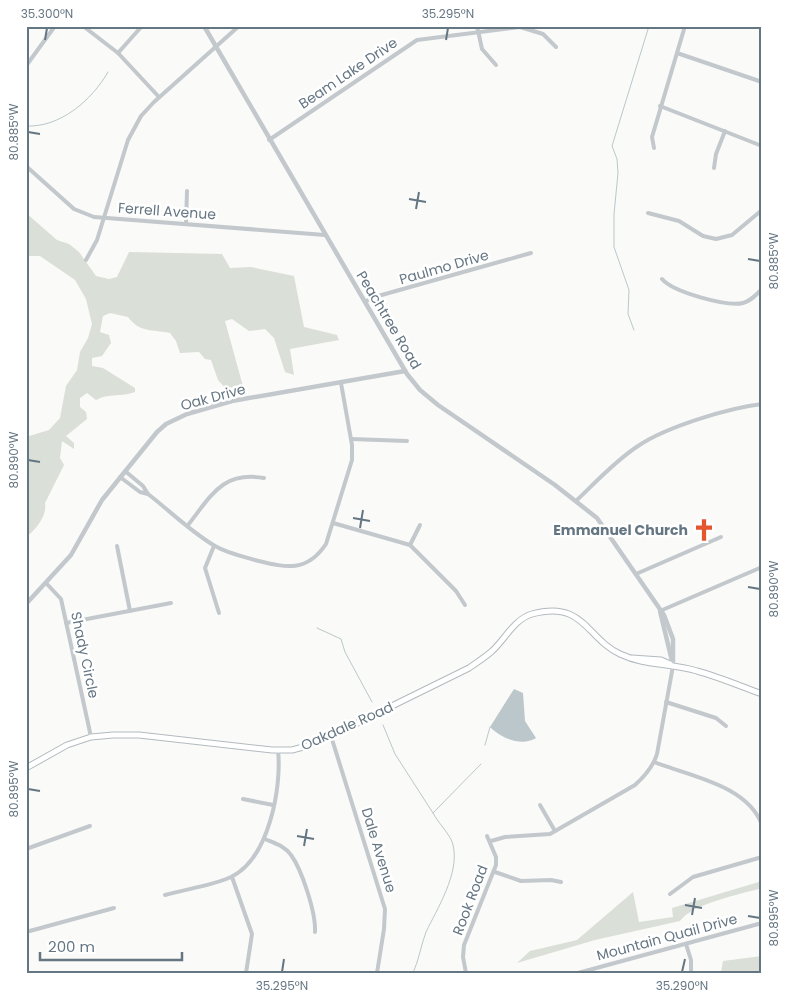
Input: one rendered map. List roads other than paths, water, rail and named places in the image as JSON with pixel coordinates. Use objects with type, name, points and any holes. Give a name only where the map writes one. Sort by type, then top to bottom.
[{"type":"main road","name":"Oakdale Road","points":[[26,768],[67,746],[91,738],[139,735],[278,750],[307,746],[469,668],[491,652],[521,620],[538,613],[565,613],[578,618],[605,644],[620,654],[632,658],[661,660],[672,666],[697,671],[762,694]]},
{"type":"street","points":[[27,65],[55,26]]},
{"type":"street","points":[[83,26],[118,53],[159,97]]},
{"type":"street","points":[[118,53],[142,26]]},
{"type":"street","name":"Peachtree Road","points":[[204,26],[324,235],[405,371],[420,390],[438,405],[577,500],[604,526],[664,615],[673,639],[672,666],[654,762],[635,785],[555,831],[544,835],[505,837],[491,841]]},
{"type":"street","points":[[86,260],[93,250],[104,219],[128,140],[141,116],[159,97],[216,48],[238,26]]},
{"type":"street","points":[[477,26],[482,49],[496,65]]},
{"type":"street","points":[[654,148],[652,137],[685,26]]},
{"type":"street","name":"Beam Lake Drive","points":[[269,140],[417,40],[506,28],[530,29],[550,39],[556,47]]},
{"type":"street","points":[[677,53],[762,82]]},
{"type":"street","points":[[660,106],[762,146]]},
{"type":"street","points":[[714,168],[716,154],[725,131]]},
{"type":"street","name":"Ferrell Avenue","points":[[26,166],[74,209],[86,215],[104,219],[186,223],[324,235]]},
{"type":"street","points":[[186,223],[187,191]]},
{"type":"street","points":[[648,213],[679,221],[703,236],[716,239],[732,234],[760,212],[762,219]]},
{"type":"street","name":"Paulmo Drive","points":[[364,302],[371,298],[531,253]]},
{"type":"street","points":[[662,279],[673,287],[726,304],[748,301],[762,289]]},
{"type":"street","name":"Oak Drive","points":[[26,604],[76,549],[99,505],[124,471],[162,427],[187,414],[236,400],[405,371]]},
{"type":"street","points":[[124,471],[143,486],[148,494],[214,546],[237,555],[279,566],[299,566],[319,554],[326,544],[351,466],[351,439],[341,383]]},
{"type":"street","points":[[577,500],[624,457],[650,439],[703,419],[762,404]]},
{"type":"street","points":[[351,439],[407,441]]},
{"type":"street","points":[[120,477],[140,492],[148,494]]},
{"type":"street","points":[[188,525],[214,492],[226,482],[240,477],[264,478]]},
{"type":"street","points":[[334,523],[410,545],[456,591],[465,605]]},
{"type":"street","points":[[410,545],[420,525]]},
{"type":"street","points":[[636,574],[721,537]]},
{"type":"street","points":[[117,546],[130,611]]},
{"type":"street","points":[[214,546],[205,568],[220,613]]},
{"type":"street","points":[[660,611],[762,568]]},
{"type":"street","name":"Shady Circle","points":[[46,583],[59,595],[91,738]]},
{"type":"street","points":[[66,623],[171,603]]},
{"type":"street","points":[[666,702],[716,718],[726,726]]},
{"type":"street","name":"Dale Avenue","points":[[331,736],[385,909],[384,930],[377,973]]},
{"type":"street","points":[[165,895],[232,877],[255,856],[265,839],[273,805],[279,773],[278,750]]},
{"type":"street","points":[[654,762],[734,793],[752,807],[761,823]]},
{"type":"street","points":[[243,799],[273,805]]},
{"type":"street","points":[[540,805],[555,831]]},
{"type":"street","points":[[26,849],[90,826]]},
{"type":"street","name":"Rook Road","points":[[466,973],[462,958],[464,945],[495,872],[496,857],[491,841],[487,836]]},
{"type":"street","points":[[265,839],[282,846],[291,855],[307,893],[316,922],[315,932]]},
{"type":"street","points":[[670,894],[693,877],[762,857]]},
{"type":"street","points":[[495,872],[521,881],[551,880],[561,882]]},
{"type":"street","points":[[232,877],[252,934],[246,973]]},
{"type":"street","points":[[26,932],[114,908]]},
{"type":"street","name":"Mountain Quail Drive","points":[[578,973],[762,923]]},
{"type":"street","points":[[686,944],[691,960],[691,973]]},
{"type":"waterway","points":[[634,330],[628,314],[629,290],[614,247],[614,214],[618,173],[617,159],[612,146],[649,26]]},
{"type":"waterway","points":[[26,126],[51,122],[74,110],[93,93],[108,72]]},
{"type":"waterway","points":[[317,628],[341,639],[345,652],[372,702]]},
{"type":"waterway","points":[[383,725],[395,754],[433,813]]},
{"type":"waterway","points":[[485,745],[490,727]]},
{"type":"waterway","points":[[413,973],[426,932],[446,890],[453,867],[452,841],[433,813],[481,764]]},
{"type":"place","name":"Emmanuel Church","points":[[704,530]]}]
